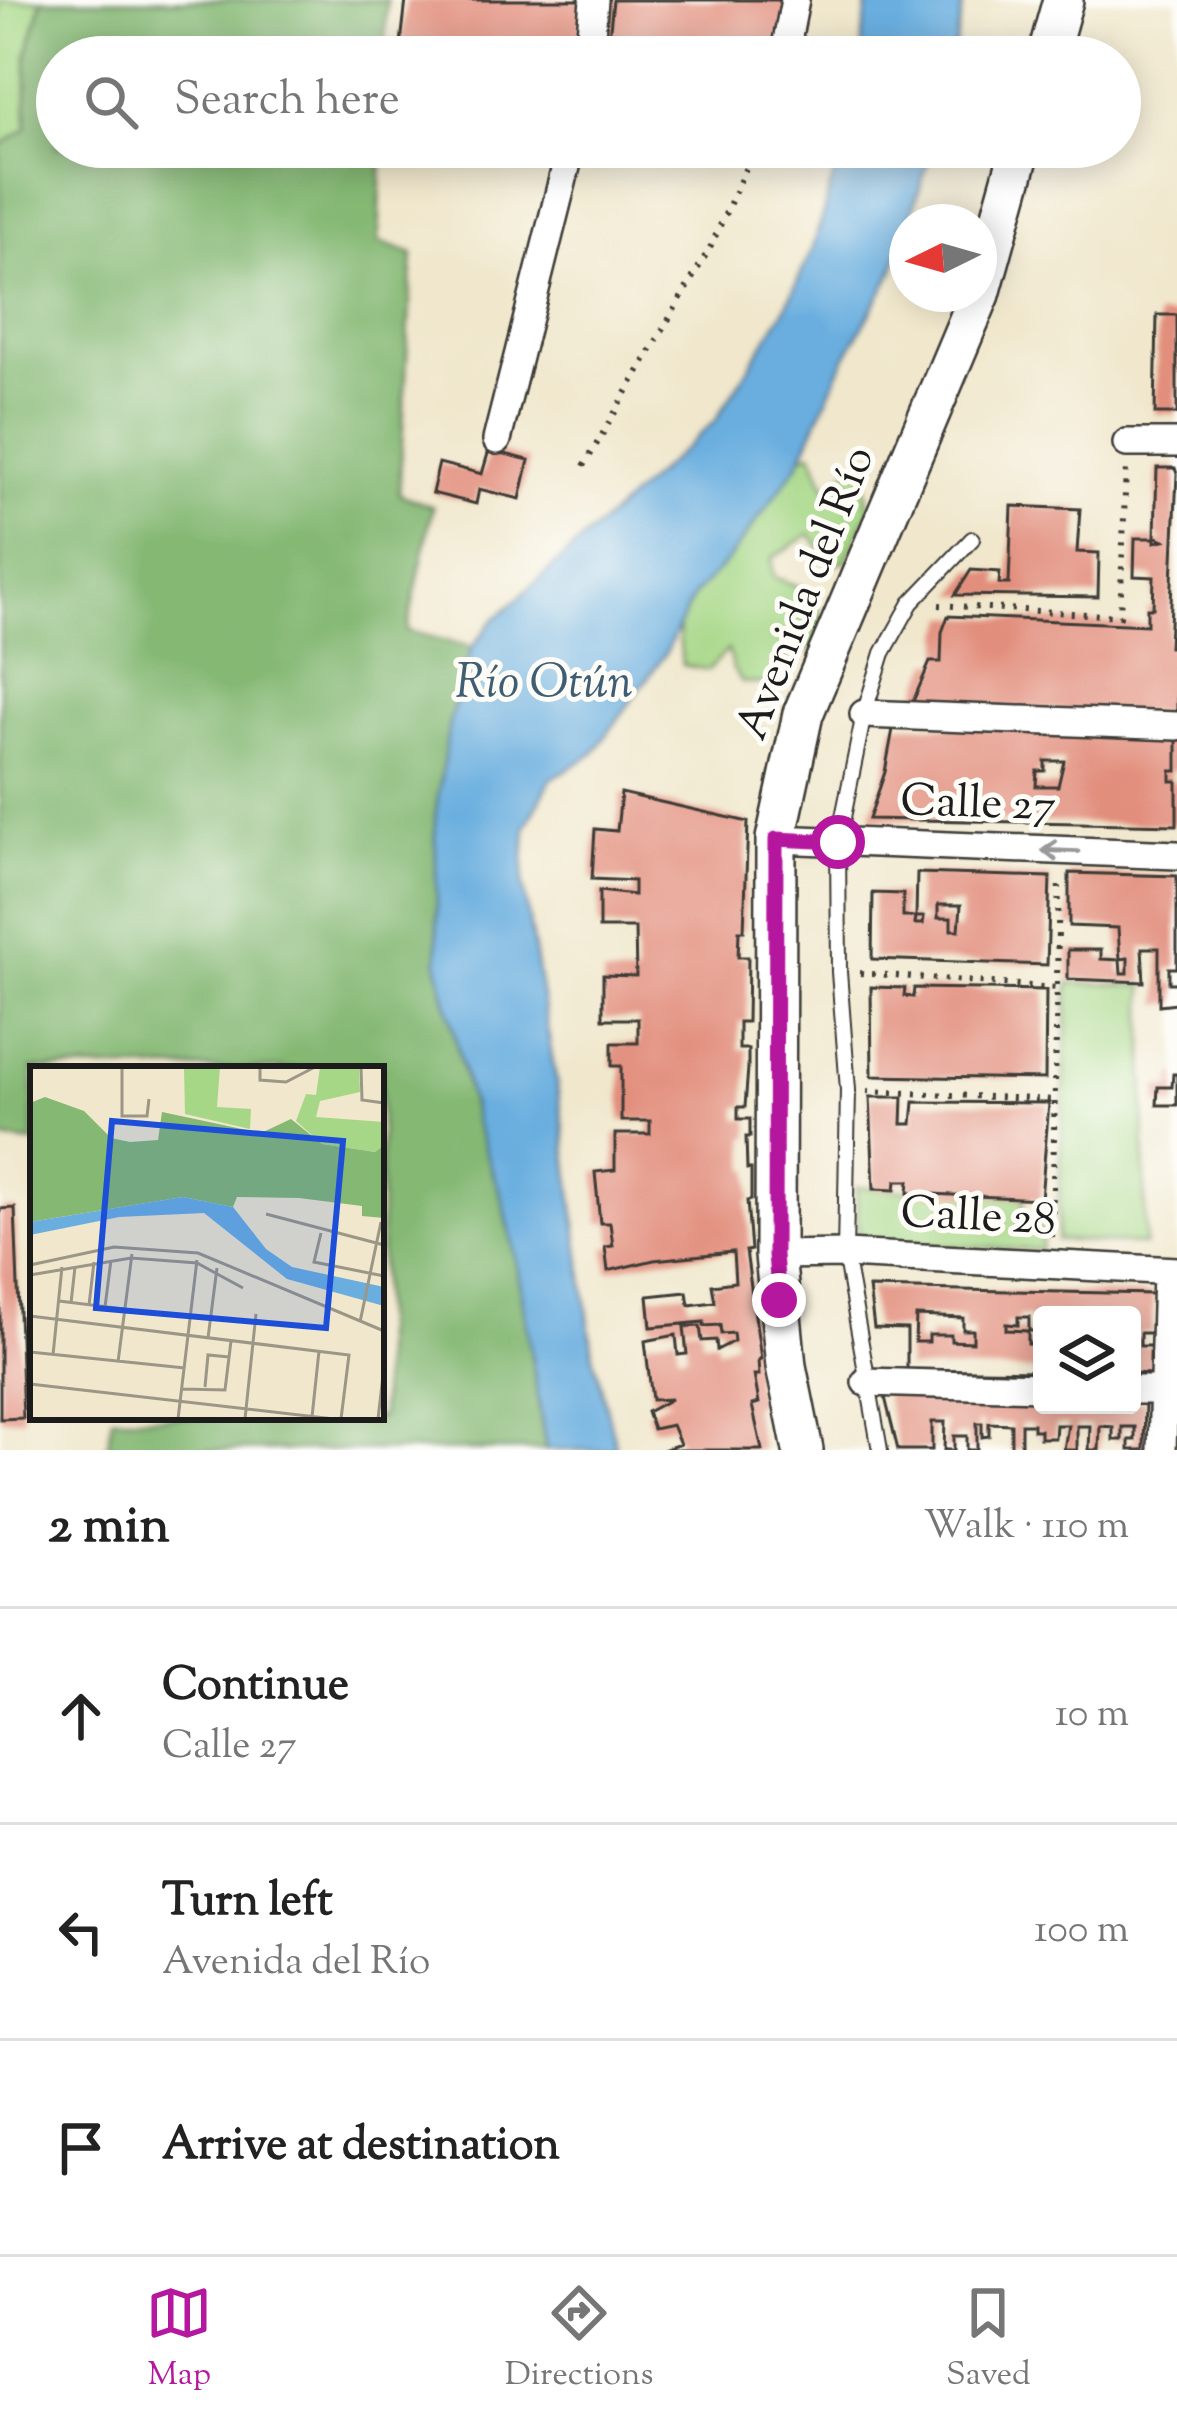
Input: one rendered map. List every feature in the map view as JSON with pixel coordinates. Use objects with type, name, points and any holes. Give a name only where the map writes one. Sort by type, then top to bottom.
[{"type":"main road","points":[[1053,36],[1063,0]]},
{"type":"main road","name":"Avenida del Río","points":[[803,1450],[786,1366],[775,1255],[776,839],[803,713],[980,294],[1016,168]]},
{"type":"street","points":[[591,36],[594,0]]},
{"type":"street","points":[[788,36],[795,0]]},
{"type":"street","points":[[497,440],[566,168]]},
{"type":"street","points":[[1127,443],[1177,443]]},
{"type":"street","points":[[863,714],[1177,726]]},
{"type":"street","name":"Calle 27","points":[[776,839],[1177,854]]},
{"type":"street","name":"Calle 28","points":[[775,1255],[845,1254],[1172,1271]]},
{"type":"street","points":[[1162,1450],[1172,1271]]},
{"type":"street","points":[[866,1382],[1033,1387]]},
{"type":"street","points":[[1141,1390],[1164,1390]]},
{"type":"lane","points":[[880,1450],[845,1254],[848,1090],[839,972],[838,842],[863,714],[883,653],[911,603],[972,539]]},
{"type":"path","points":[[584,466],[711,246],[746,168]]},
{"type":"path","points":[[911,603],[1120,616],[1127,443]]},
{"type":"path","points":[[1052,1264],[1060,852]]},
{"type":"path","points":[[839,972],[1057,988]]},
{"type":"path","points":[[848,1090],[1055,1100]]},
{"type":"green space","points":[[0,0],[42,0],[27,55],[27,128],[0,146]]},
{"type":"green space","points":[[42,0],[387,0],[385,36],[36,36],[36,168],[381,168],[379,242],[413,254],[399,494],[433,507],[407,631],[472,647],[449,723],[438,966],[476,1125],[503,1201],[517,1263],[546,1450],[103,1450],[112,1420],[384,1420],[384,1066],[30,1066],[30,1143],[0,1139],[0,146],[27,128],[27,55]]},
{"type":"green space","points":[[812,452],[826,487],[852,467],[864,472],[869,511],[845,562],[832,565],[810,534],[772,558],[773,577],[811,591],[824,621],[809,651],[789,654],[776,685],[742,682],[728,650],[708,670],[682,665],[677,611],[800,457]]},
{"type":"green space","points":[[1069,983],[1144,986],[1145,1245],[1057,1240]]},
{"type":"green space","points":[[856,1187],[1020,1198],[1024,1214],[1045,1216],[1041,1250],[859,1242]]},
{"type":"water","points":[[868,0],[964,0],[957,36],[863,36]]},
{"type":"water","name":"Río Otún","points":[[836,168],[926,168],[915,204],[889,204],[889,279],[844,360],[798,465],[728,560],[694,595],[665,654],[593,754],[551,779],[526,827],[523,884],[563,1122],[593,1354],[617,1450],[546,1450],[517,1263],[503,1201],[476,1125],[438,966],[435,818],[449,723],[472,647],[493,621],[716,420],[785,309],[813,248]]},
{"type":"building","points":[[406,0],[584,0],[580,36],[402,36]]},
{"type":"building","points":[[613,0],[791,0],[784,36],[609,36]]},
{"type":"building","points":[[1157,315],[1177,315],[1177,414],[1155,414]]},
{"type":"building","points":[[489,450],[529,460],[520,499],[479,489],[476,504],[432,493],[439,463],[482,474]]},
{"type":"building","points":[[1157,468],[1175,468],[1177,474],[1169,647],[1177,647],[1177,713],[911,706],[930,662],[941,662],[948,616],[1147,625],[1154,577],[1134,576],[1135,538],[1164,540],[1155,536]]},
{"type":"building","points":[[1012,506],[1080,509],[1077,552],[1099,553],[1098,597],[955,595],[971,570],[1000,572],[999,584],[1009,584]]},
{"type":"building","points":[[894,724],[1177,737],[1177,771],[1171,771],[1171,781],[1177,781],[1177,825],[869,819]],"holes":[[[1045,761],[1064,761],[1058,786],[1036,786],[1037,771],[1045,771]]]},
{"type":"building","points":[[621,793],[748,822],[744,931],[739,931],[738,957],[748,957],[747,1022],[739,1022],[739,1049],[748,1049],[748,1068],[745,1107],[738,1107],[738,1119],[750,1119],[750,1137],[746,1137],[751,1250],[746,1251],[761,1359],[759,1375],[754,1375],[759,1403],[752,1405],[762,1450],[663,1450],[680,1444],[672,1425],[653,1429],[647,1412],[671,1399],[652,1400],[645,1341],[676,1335],[678,1355],[687,1354],[684,1327],[700,1326],[702,1341],[716,1340],[717,1350],[734,1341],[733,1333],[721,1334],[720,1325],[704,1326],[704,1322],[651,1327],[648,1296],[687,1292],[689,1305],[715,1302],[712,1285],[735,1282],[733,1252],[654,1260],[608,1271],[605,1247],[613,1246],[610,1223],[600,1223],[595,1172],[615,1170],[615,1134],[650,1134],[650,1121],[621,1121],[621,1066],[612,1066],[612,1043],[638,1043],[638,1019],[603,1019],[603,975],[636,976],[635,928],[599,928],[599,891],[634,895],[634,881],[592,879],[595,829],[617,831]]},
{"type":"building","points":[[917,873],[1050,877],[1047,965],[872,959],[873,893],[903,894],[903,917],[916,917]],"holes":[[[938,905],[961,905],[959,930],[951,930],[951,918],[938,918]]]},
{"type":"building","points":[[1069,873],[1177,876],[1177,968],[1169,968],[1169,983],[1177,983],[1177,1003],[1159,1005],[1159,948],[1142,948],[1144,982],[1068,979],[1068,950],[1101,950],[1101,959],[1120,960],[1121,973],[1128,973],[1128,958],[1120,959],[1118,928],[1069,926]]},
{"type":"building","points":[[871,987],[905,988],[904,996],[913,997],[914,988],[1046,990],[1045,1079],[872,1076]]},
{"type":"building","points":[[1173,1074],[1177,1074],[1177,1105],[1157,1105],[1158,1087],[1172,1087]]},
{"type":"building","points":[[870,1097],[903,1097],[902,1124],[912,1124],[914,1102],[1049,1103],[1041,1199],[908,1193],[909,1181],[896,1181],[895,1190],[874,1189]]},
{"type":"building","points":[[15,1208],[23,1418],[0,1419],[0,1209]]},
{"type":"building","points":[[869,1288],[1153,1294],[1152,1333],[1141,1333],[1141,1306],[1033,1306],[1033,1331],[1029,1331],[1029,1317],[1018,1317],[1018,1325],[1006,1324],[1006,1330],[1028,1331],[1033,1371],[907,1369],[907,1329],[874,1328]],"holes":[[[916,1316],[963,1318],[963,1330],[973,1330],[973,1342],[951,1341],[951,1335],[929,1335],[929,1342],[915,1342]]]},
{"type":"building","points":[[1141,1346],[1152,1346],[1151,1374],[1141,1373]]},
{"type":"building","points":[[884,1393],[1033,1398],[1033,1414],[1141,1414],[1141,1401],[1145,1401],[1144,1450],[1129,1450],[1135,1427],[1122,1427],[1122,1440],[1113,1440],[1113,1427],[1100,1426],[1099,1450],[1089,1450],[1090,1426],[1077,1426],[1077,1450],[1064,1450],[1068,1425],[1056,1425],[1055,1438],[1040,1438],[1033,1424],[1021,1424],[1021,1450],[1011,1450],[1011,1424],[989,1423],[989,1436],[982,1437],[982,1423],[977,1423],[977,1450],[967,1450],[967,1436],[954,1436],[954,1450],[944,1450],[945,1422],[932,1422],[932,1450],[898,1450]]},
{"type":"route","points":[[779,1300],[775,1255],[776,839],[838,842]]}]
